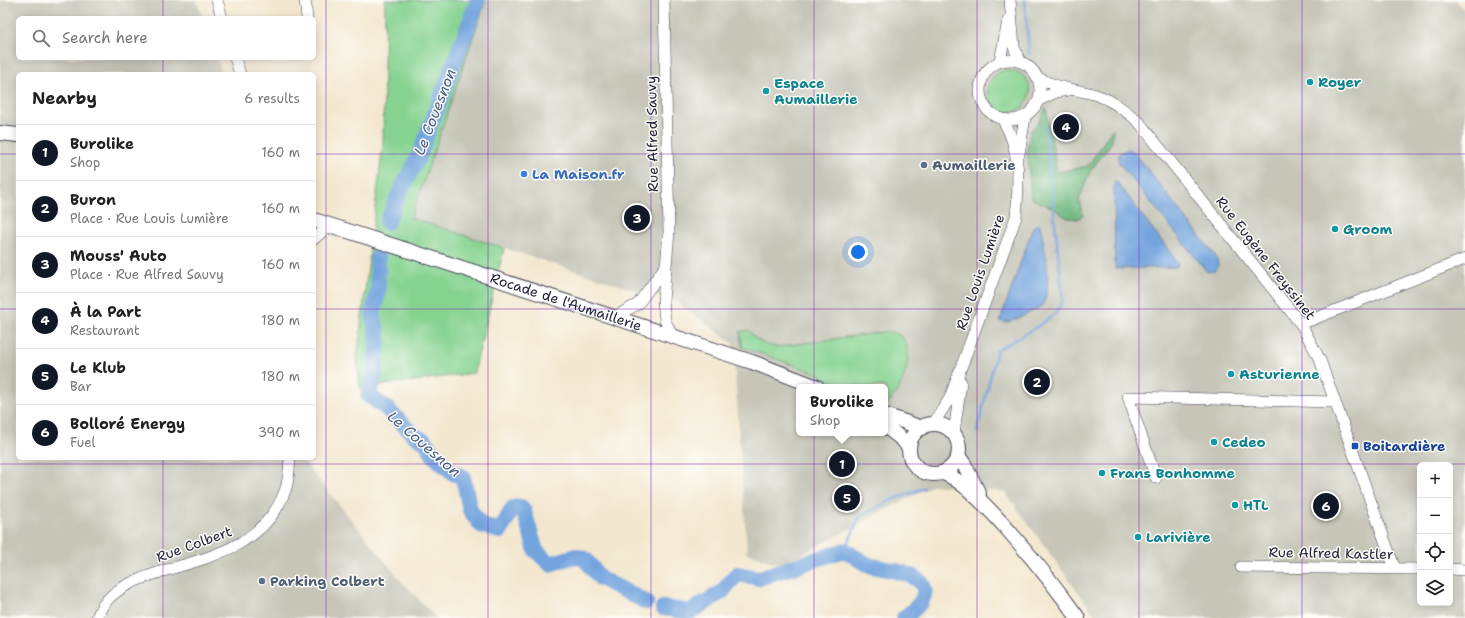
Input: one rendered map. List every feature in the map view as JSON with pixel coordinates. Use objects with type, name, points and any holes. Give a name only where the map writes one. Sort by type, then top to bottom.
[{"type":"main road","points":[[0,133],[16,135]]},
{"type":"main road","name":"Rocade de l'Aumaillerie","points":[[316,221],[752,362],[809,384]]},
{"type":"main road","points":[[888,416],[927,426],[941,425],[954,432],[960,448],[959,457],[955,464],[943,473]]},
{"type":"main road","points":[[909,448],[913,436],[927,426]]},
{"type":"main road","points":[[888,428],[903,440],[909,448],[913,464],[919,470],[927,474],[943,473],[949,475],[985,504]]},
{"type":"main road","points":[[959,457],[964,464],[970,480],[985,504],[1023,548],[1078,618]]},
{"type":"street","points":[[217,0],[221,16]]},
{"type":"street","points":[[305,0],[307,16]]},
{"type":"street","name":"Rue Alfred Sauvy","points":[[664,0],[669,232],[663,301],[665,320],[672,336]]},
{"type":"street","points":[[1010,4],[1014,47],[1020,61]]},
{"type":"street","points":[[1000,61],[1010,4]]},
{"type":"street","points":[[1006,59],[1020,61],[1031,67],[1038,78],[1040,86],[1039,100],[1036,107],[1025,117],[1003,120],[988,111],[981,99],[980,86],[984,73],[994,64],[1006,59]]},
{"type":"street","points":[[236,60],[239,72]]},
{"type":"street","name":"Rue Eugène Freyssinet","points":[[1038,78],[1069,90],[1104,98],[1121,107],[1138,121],[1301,324],[1320,360],[1395,569]]},
{"type":"street","name":"Rue Eugène Freyssinet","points":[[1039,100],[1056,92],[1069,90]]},
{"type":"street","name":"Rue Louis Lumière","points":[[1017,163],[1025,117]]},
{"type":"street","name":"Rue Louis Lumière","points":[[927,426],[950,398],[1016,217],[1018,190],[1017,163],[1012,139],[1003,120]]},
{"type":"street","points":[[316,237],[324,230],[333,227]]},
{"type":"street","points":[[1301,324],[1465,259]]},
{"type":"street","points":[[614,317],[638,304],[666,266]]},
{"type":"street","name":"Rue Louis Lumière","points":[[954,432],[963,365]]},
{"type":"street","points":[[1156,478],[1128,397],[1335,402]]},
{"type":"street","name":"Rue Colbert","points":[[97,618],[106,602],[115,592],[131,582],[224,552],[241,544],[256,532],[276,509],[285,490],[290,460]]},
{"type":"street","name":"Rue Alfred Kastler","points":[[1241,567],[1417,569]]},
{"type":"street","points":[[1453,570],[1465,570]]},
{"type":"shaded area","points":[[0,0],[196,0],[202,16],[16,16],[16,60],[218,60],[221,72],[16,72],[16,460],[303,460],[399,578],[436,618],[0,618]]},
{"type":"shaded area","points":[[486,0],[1456,0],[1465,11],[1465,618],[1097,618],[1005,492],[933,485],[782,565],[747,553],[733,343],[672,299],[638,291],[411,218]]},
{"type":"green space","points":[[385,0],[486,0],[411,218],[504,248],[474,373],[360,388],[357,358],[383,143]]},
{"type":"green space","points":[[1005,70],[1013,70],[1021,73],[1027,79],[1030,91],[1027,103],[1021,109],[1013,112],[1005,112],[997,109],[991,103],[988,95],[988,87],[991,79],[997,73]]},
{"type":"green space","points":[[1046,107],[1057,172],[1088,166],[1113,128],[1112,142],[1090,172],[1079,200],[1083,215],[1078,219],[1067,218],[1053,208],[1031,199],[1027,149],[1031,130],[1039,122]]},
{"type":"green space","points":[[748,330],[760,342],[776,347],[883,332],[896,333],[904,340],[908,350],[908,362],[899,388],[888,402],[888,384],[836,384],[816,373],[742,347],[740,332]]},
{"type":"water","points":[[1128,149],[1134,152],[1217,258],[1218,267],[1214,271],[1207,272],[1119,163],[1118,156],[1120,153]]},
{"type":"water","points":[[1117,182],[1178,263],[1177,267],[1115,269],[1114,183]]},
{"type":"water","points":[[1037,224],[1040,225],[1047,266],[1048,278],[1046,298],[1042,305],[1023,316],[1012,321],[1000,321],[1033,227]]},
{"type":"waterway","name":"Le Couesnon","points":[[387,222],[399,194],[419,156],[478,0]]},
{"type":"waterway","points":[[1025,0],[1029,54]]},
{"type":"waterway","points":[[977,432],[997,350],[1034,329],[1056,313],[1063,300],[1045,127]]},
{"type":"waterway","name":"Le Couesnon","points":[[378,257],[378,291],[373,314],[378,337],[374,379],[368,395],[386,408],[415,436],[425,441],[434,456],[453,473],[463,477],[470,510],[481,525],[500,531],[513,508],[520,507],[524,511],[536,551],[550,564],[575,556],[585,559],[600,578],[646,602]]},
{"type":"waterway","points":[[845,550],[860,516],[892,500],[924,488]]},
{"type":"waterway","name":"Le Couesnon","points":[[663,608],[690,612],[722,592],[737,574],[759,578],[845,550],[869,565],[908,574],[916,578],[922,584],[924,591],[922,600],[904,618]]},
{"type":"place","name":"Royer","points":[[1310,82]]},
{"type":"place","name":"Espace Aumaillerie","points":[[766,91]]},
{"type":"place","name":"À la Part","points":[[1066,127]]},
{"type":"place","name":"Aumaillerie","points":[[924,165]]},
{"type":"place","name":"La Maison.fr","points":[[524,174]]},
{"type":"place","name":"Mouss' Auto","points":[[637,218]]},
{"type":"place","name":"Groom","points":[[1335,229]]},
{"type":"place","name":"Asturienne","points":[[1231,374]]},
{"type":"place","name":"Buron","points":[[1037,382]]},
{"type":"place","name":"Cedeo","points":[[1214,442]]},
{"type":"place","name":"Boitardière","points":[[1355,446]]},
{"type":"place","name":"Burolike","points":[[842,464]]},
{"type":"place","name":"Frans Bonhomme","points":[[1102,473]]},
{"type":"place","name":"Le Klub","points":[[847,498]]},
{"type":"place","name":"HTL","points":[[1235,505]]},
{"type":"place","name":"Bolloré Energy","points":[[1326,506]]},
{"type":"place","name":"Larivière","points":[[1138,537]]},
{"type":"place","name":"Parking Colbert","points":[[262,581]]}]
